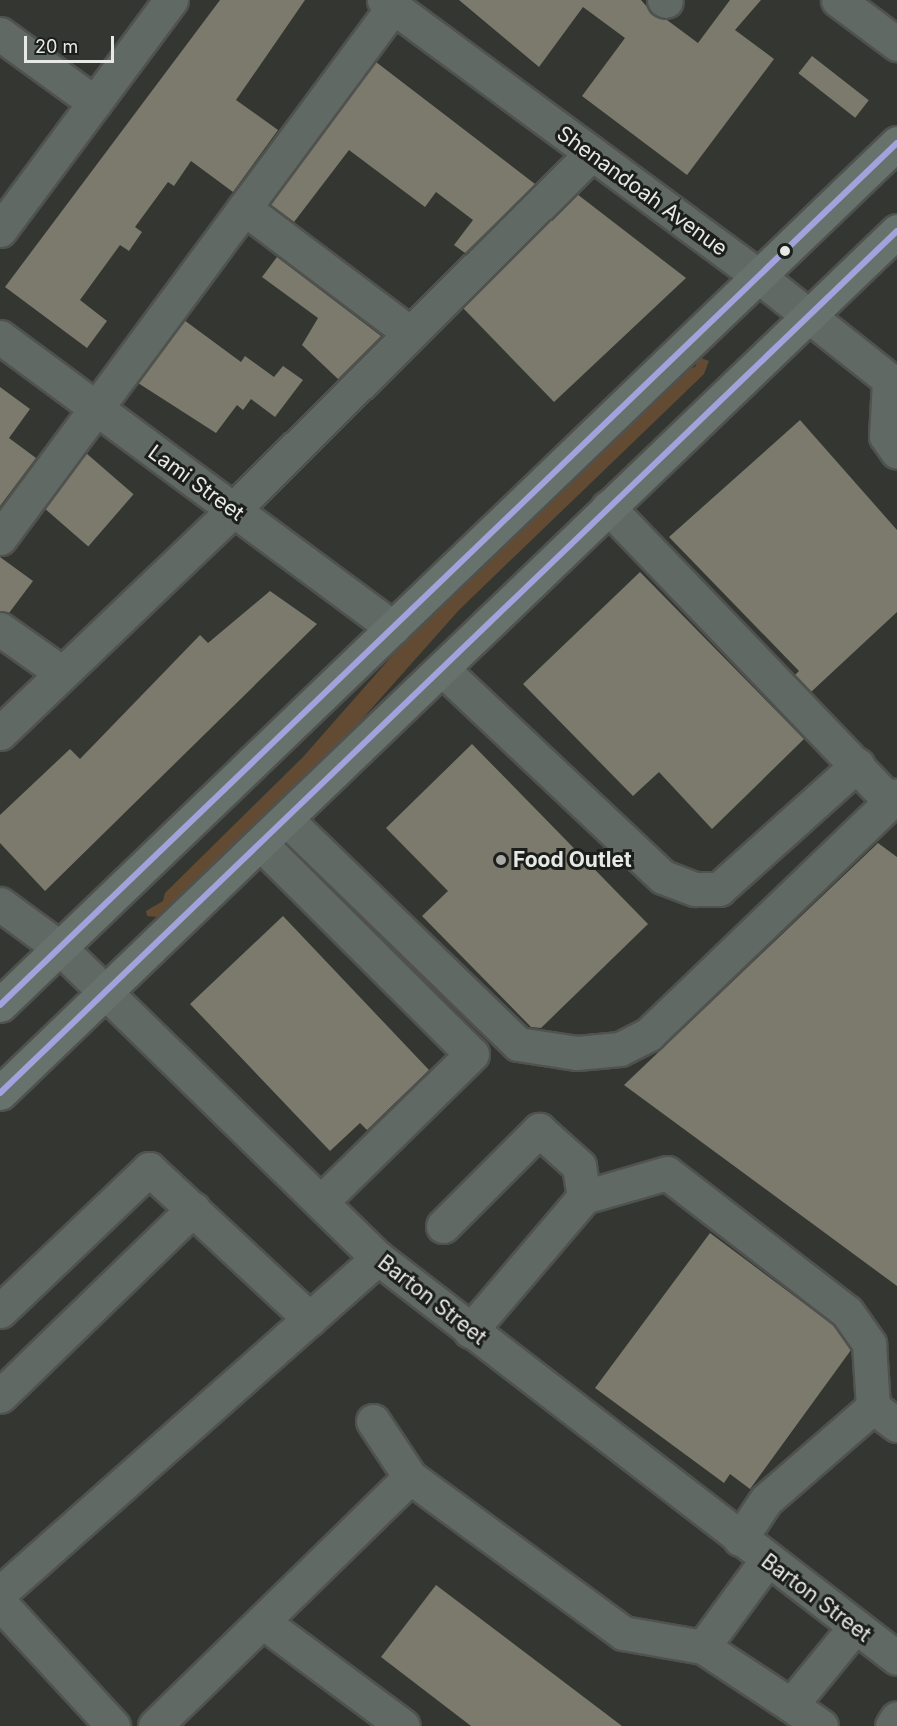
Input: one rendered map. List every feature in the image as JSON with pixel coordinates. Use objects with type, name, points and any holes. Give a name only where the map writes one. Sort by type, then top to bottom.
[{"type":"main road","points":[[0,1005],[757,275],[893,155]]},
{"type":"main road","points":[[0,1093],[262,845],[608,507],[897,231]]},
{"type":"street","points":[[0,230],[171,0]]},
{"type":"street","points":[[838,0],[897,44]]},
{"type":"street","points":[[0,538],[244,208],[388,3]]},
{"type":"street","name":"Shenandoah Avenue","points":[[388,3],[757,275],[893,383]]},
{"type":"street","points":[[0,34],[95,103]]},
{"type":"street","points":[[0,733],[233,510],[592,153]]},
{"type":"street","points":[[244,208],[410,333]]},
{"type":"street","name":"Lami Street","points":[[0,338],[393,628]]},
{"type":"street","points":[[893,383],[886,436],[897,452]]},
{"type":"street","points":[[287,820],[518,1044],[577,1053],[620,1050],[648,1034],[894,799],[857,765],[608,507]]},
{"type":"street","points":[[0,629],[62,673]]},
{"type":"street","points":[[442,669],[607,829],[663,877],[695,889],[719,889],[857,765]]},
{"type":"street","points":[[262,845],[472,1054],[321,1202]]},
{"type":"street","name":"Barton Street","points":[[0,904],[60,948],[106,991],[378,1258],[854,1628],[897,1658]]},
{"type":"street","points":[[443,1226],[540,1130],[579,1166],[584,1197]]},
{"type":"street","points":[[0,1311],[149,1169],[310,1319]]},
{"type":"street","points":[[470,1331],[584,1197],[667,1173],[847,1312],[870,1344],[885,1416],[766,1500],[740,1539]]},
{"type":"street","points":[[0,1396],[193,1209]]},
{"type":"street","points":[[0,1593],[378,1258]]},
{"type":"street","points":[[373,1421],[410,1477],[623,1633],[703,1647],[821,1726]]},
{"type":"street","points":[[155,1726],[410,1477]]},
{"type":"street","points":[[703,1647],[767,1560]]},
{"type":"street","points":[[0,1603],[113,1726]]},
{"type":"street","points":[[263,1622],[403,1726]]},
{"type":"street","points":[[791,1705],[854,1628]]},
{"type":"street","points":[[892,1726],[897,1718]]},
{"type":"shaded area","points":[[699,357],[709,361],[704,374],[459,610],[340,744],[157,917],[147,916],[146,911],[163,901],[165,893],[303,757],[399,648],[688,369],[695,367]]},
{"type":"building","points":[[220,0],[305,0],[236,100],[278,130],[233,192],[191,161],[174,186],[168,182],[135,227],[142,232],[129,251],[120,245],[80,300],[107,321],[87,348],[5,287]]},
{"type":"building","points":[[459,0],[641,0],[655,16],[667,20],[698,43],[730,0],[761,0],[735,30],[774,59],[687,175],[582,96],[625,38],[583,7],[539,67]]},
{"type":"building","points":[[812,56],[869,100],[855,118],[798,73]]},
{"type":"building","points":[[376,62],[535,184],[465,253],[454,245],[473,220],[436,192],[425,207],[349,150],[294,222],[270,204]]},
{"type":"building","points":[[577,194],[686,278],[554,402],[463,308]]},
{"type":"building","points":[[277,257],[381,336],[338,379],[302,345],[318,318],[262,277]]},
{"type":"building","points":[[184,320],[241,362],[245,356],[274,377],[283,366],[303,380],[275,417],[251,399],[243,410],[237,405],[216,433],[138,383]]},
{"type":"building","points":[[0,387],[30,409],[9,438],[36,458],[0,506]]},
{"type":"building","points":[[800,420],[897,530],[897,612],[811,692],[795,675],[799,671],[669,537]]},
{"type":"building","points":[[86,453],[134,494],[88,546],[41,505]]},
{"type":"building","points":[[0,557],[33,581],[9,613],[0,611]]},
{"type":"building","points":[[640,572],[804,739],[712,829],[659,772],[633,796],[523,684]]},
{"type":"building","points":[[270,591],[317,624],[45,891],[0,843],[0,815],[70,749],[80,759],[200,635],[208,643]]},
{"type":"building","name":"Food Outlet","points":[[472,744],[648,924],[541,1028],[531,1027],[422,916],[448,891],[386,828]]},
{"type":"building","points":[[878,843],[897,857],[897,1286],[624,1085]]},
{"type":"building","points":[[283,916],[429,1070],[367,1130],[360,1123],[330,1151],[190,1004]]},
{"type":"building","points":[[710,1233],[833,1325],[851,1350],[750,1489],[730,1474],[724,1483],[595,1388]]},
{"type":"building","points":[[436,1585],[622,1726],[471,1726],[381,1657]]},
{"type":"transit line","points":[[0,1005],[897,143]]},
{"type":"transit line","points":[[0,1093],[897,231]]},
{"type":"place","name":"Food Outlet","points":[[501,860]]}]
